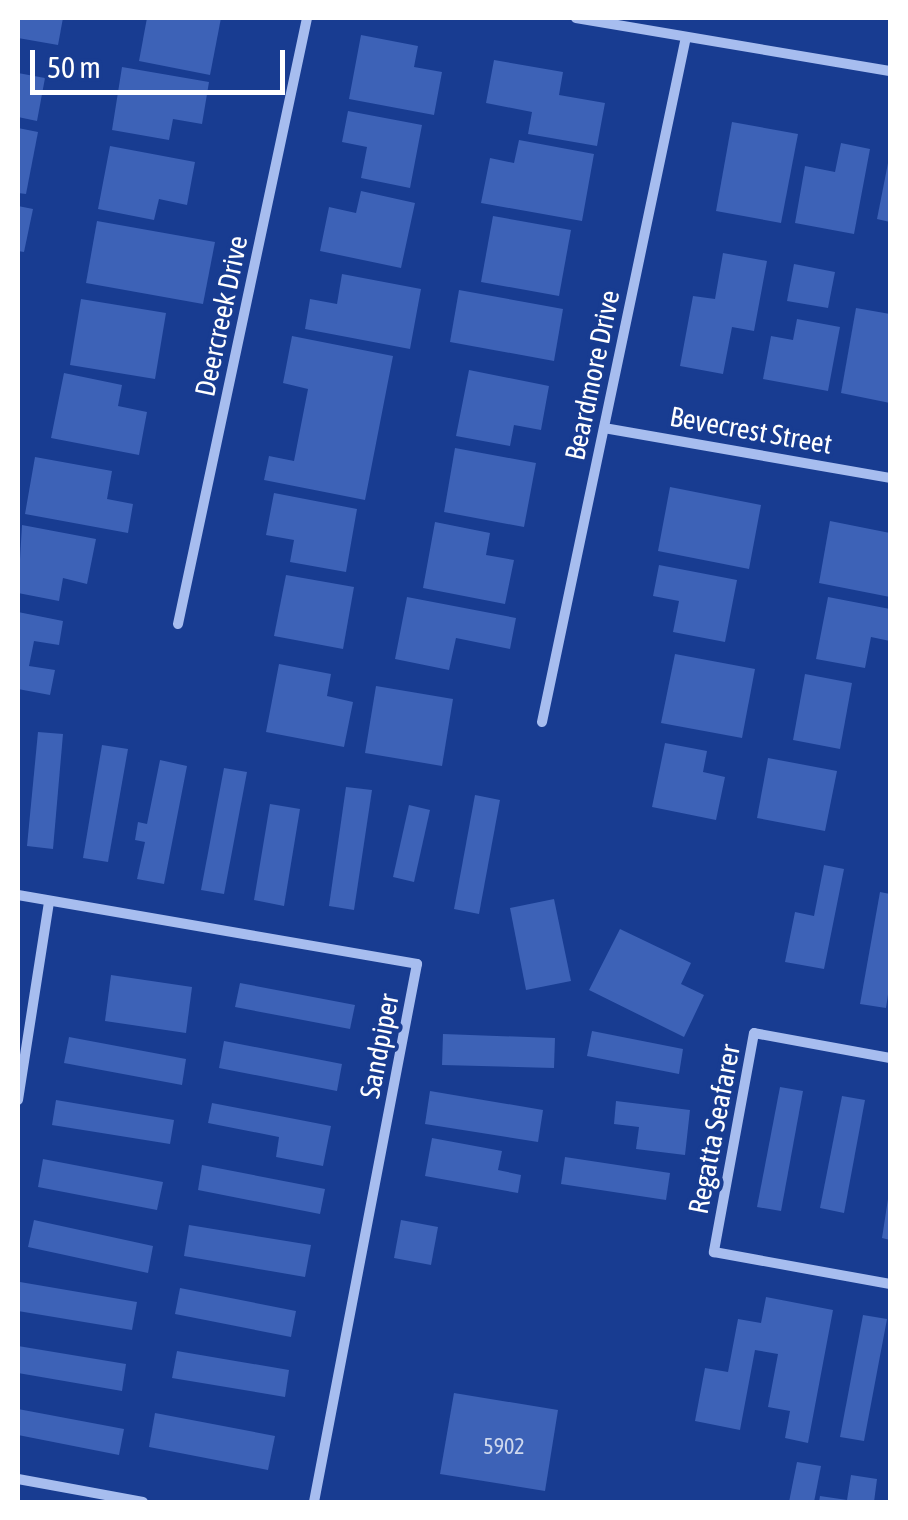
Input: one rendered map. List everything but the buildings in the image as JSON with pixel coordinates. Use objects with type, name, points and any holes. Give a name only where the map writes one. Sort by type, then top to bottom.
[{"type":"street","name":"Deercreek Drive","points":[[178,624],[307,18]]},
{"type":"street","points":[[576,18],[890,71]]},
{"type":"street","name":"Beardmore Drive","points":[[542,722],[686,37]]},
{"type":"street","name":"Bevecrest Street","points":[[604,428],[890,478]]},
{"type":"street","points":[[18,895],[49,902],[18,1100]]},
{"type":"street","name":"Sandpiper","points":[[49,902],[417,964],[314,1502]]},
{"type":"street","name":"Regatta Seafarer","points":[[890,1058],[754,1033],[714,1252],[890,1284]]},
{"type":"street","points":[[18,1478],[143,1502]]}]
